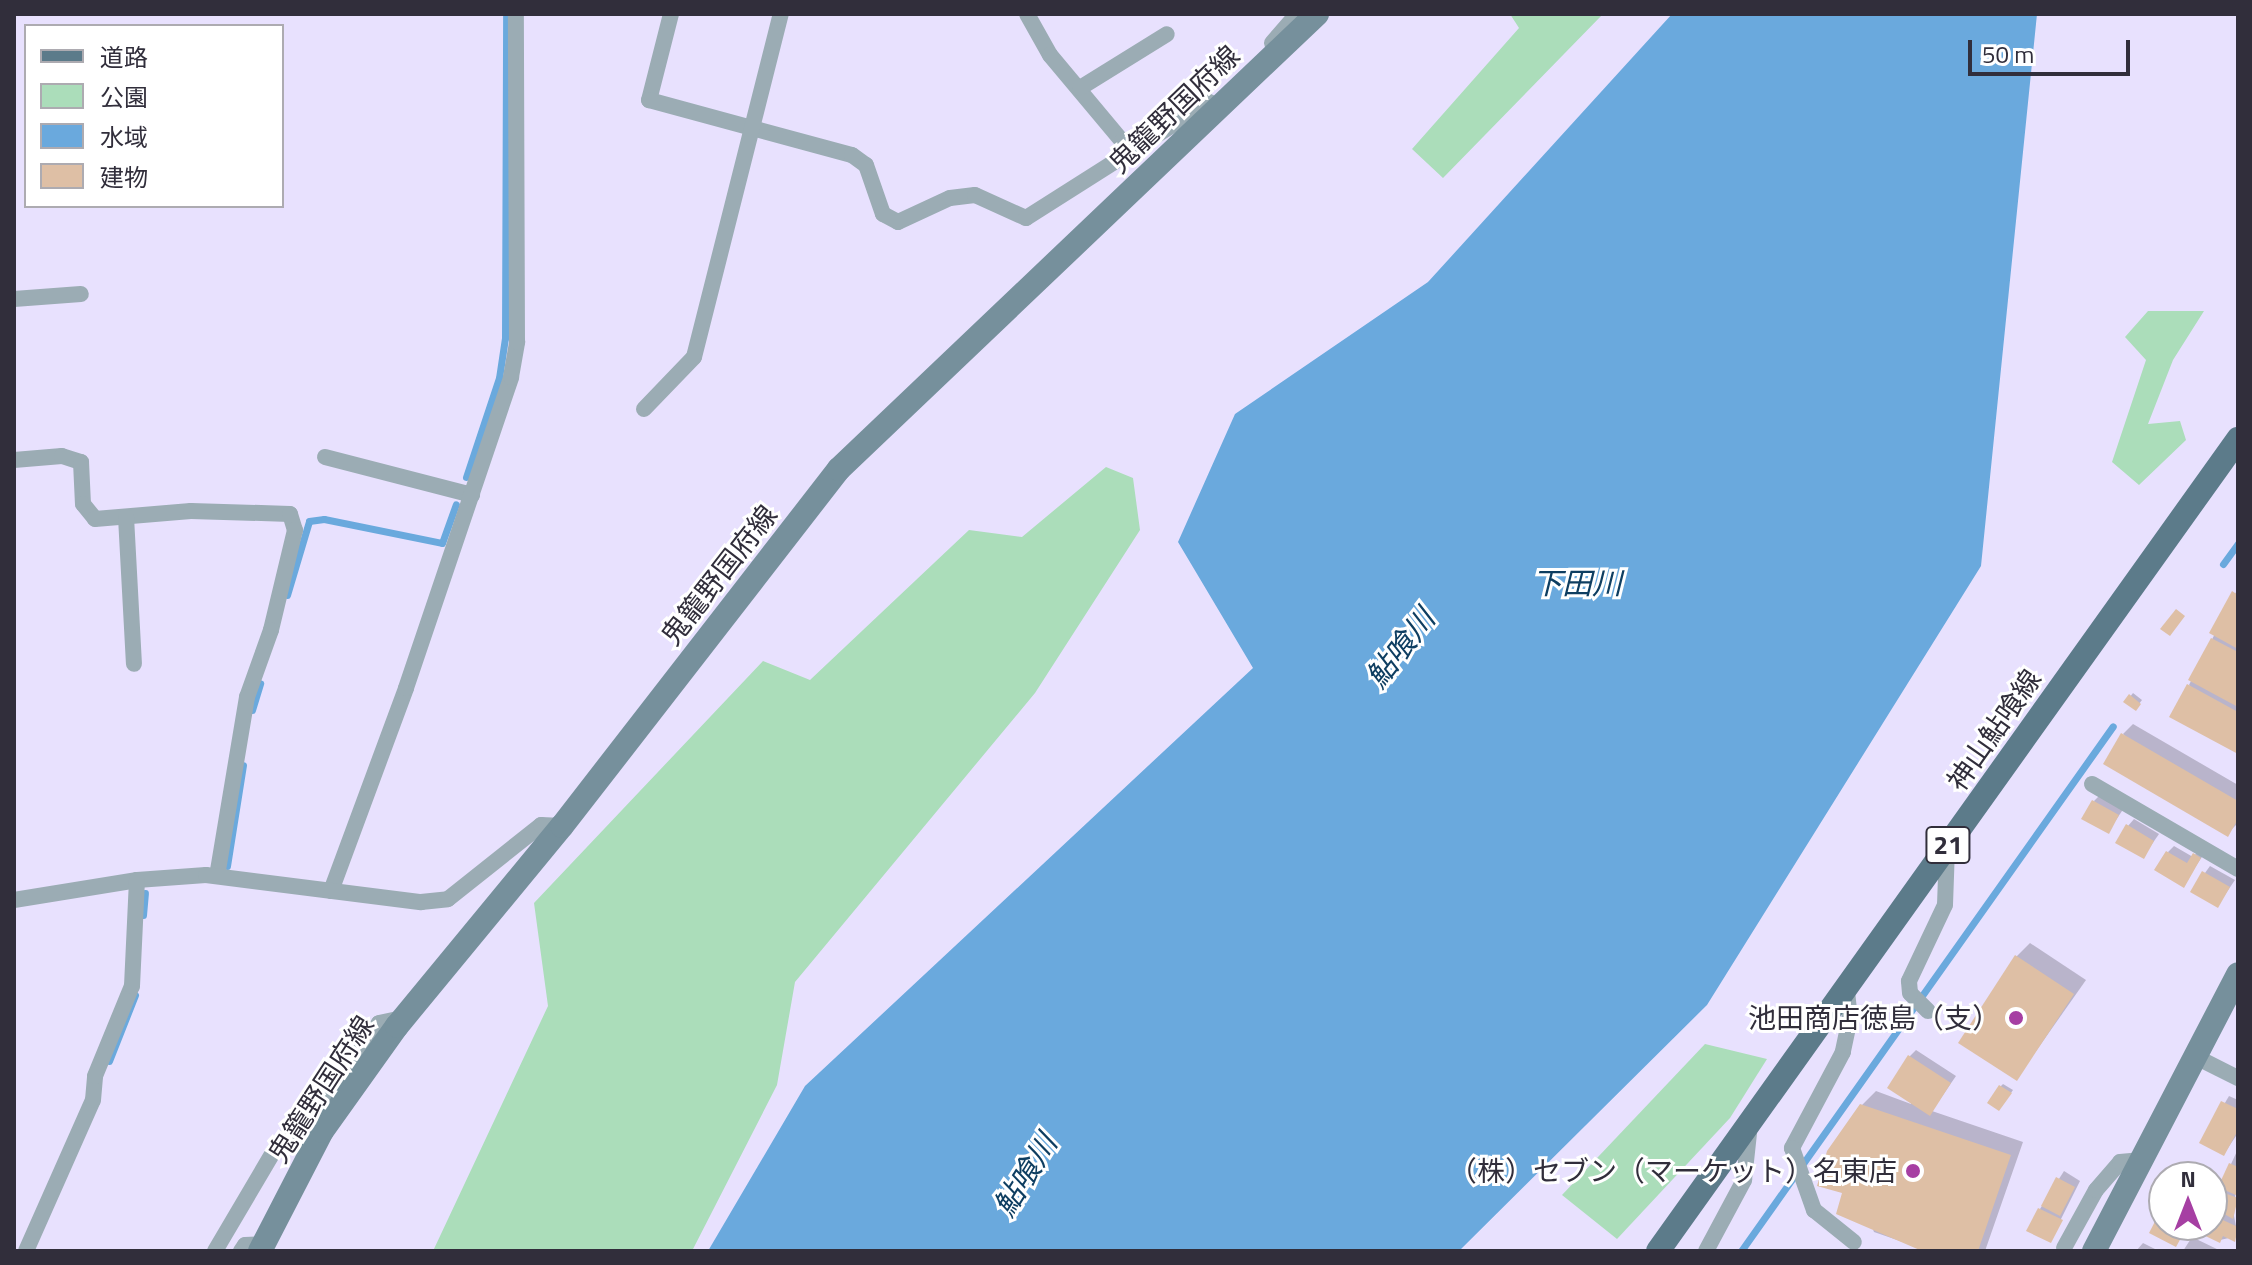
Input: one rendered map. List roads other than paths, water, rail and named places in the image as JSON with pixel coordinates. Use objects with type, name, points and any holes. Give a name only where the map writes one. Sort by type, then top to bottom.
[{"type":"main road","name":"鬼籠野国府線","points":[[255,1249],[322,1131],[403,1018],[562,826],[839,469],[1317,14]]},
{"type":"main road","name":"神山鮎喰線","points":[[1658,1251],[1847,991],[2238,439]]},
{"type":"main road","points":[[2094,1251],[2238,974]]},
{"type":"street","points":[[331,891],[472,495],[517,342],[516,14]]},
{"type":"street","points":[[671,14],[649,100],[852,155],[866,165],[883,214],[898,222],[950,198],[975,195],[1026,218],[1189,119],[1229,85],[1244,84],[1297,14]]},
{"type":"street","points":[[644,409],[694,357],[781,14]]},
{"type":"street","points":[[1027,14],[1050,55],[1122,141],[1141,147]]},
{"type":"street","points":[[1080,88],[1167,34]]},
{"type":"street","points":[[14,299],[81,294]]},
{"type":"street","points":[[14,460],[62,456],[81,462],[83,504],[95,519],[270,512],[290,514],[295,530],[271,630],[247,697],[217,876]]},
{"type":"street","points":[[325,457],[472,495]]},
{"type":"street","points":[[126,517],[134,664]]},
{"type":"street","points":[[2092,784],[2238,869]]},
{"type":"street","points":[[14,900],[137,880],[217,876],[421,902],[448,899],[541,825],[562,826]]},
{"type":"street","points":[[1928,1011],[1910,993],[1913,968],[1945,905],[1947,846]]},
{"type":"street","points":[[26,1251],[93,1100],[95,1076],[132,986],[137,880]]},
{"type":"street","points":[[1847,991],[1850,1018],[1843,1052],[1792,1148],[1793,1162],[1814,1210],[1854,1242]]},
{"type":"street","points":[[215,1251],[275,1149],[346,1070],[379,1023],[403,1018]]},
{"type":"street","points":[[2196,1057],[2238,1078]]},
{"type":"street","points":[[1706,1251],[1744,1180],[1750,1122]]},
{"type":"street","points":[[2064,1248],[2096,1190],[2120,1162],[2142,1160]]},
{"type":"water","name":"下田川","points":[[1672,14],[2037,14],[1981,566],[1707,1005],[1459,1251],[708,1251],[805,1086],[1253,668],[1178,542],[1235,414],[1428,282]]},
{"type":"waterway","points":[[466,477],[499,378],[505,338],[506,14]]},
{"type":"waterway","points":[[287,595],[309,521],[324,519],[442,543],[456,504]]},
{"type":"waterway","points":[[2223,564],[2238,543]]},
{"type":"waterway","points":[[252,710],[260,683]]},
{"type":"waterway","points":[[1741,1251],[2113,726]]},
{"type":"waterway","points":[[227,866],[243,765]]},
{"type":"waterway","points":[[143,915],[145,893]]},
{"type":"waterway","points":[[109,1061],[135,995]]},
{"type":"place","name":"池田商店徳島（支）","points":[[2016,1018]]},
{"type":"place","name":"（株）セブン（マーケット）名東店","points":[[1913,1171]]},
{"type":"water label","name":"鮎喰川","points":[[1400,648]]},
{"type":"water label","name":"鮎喰川","points":[[1025,1175]]}]
